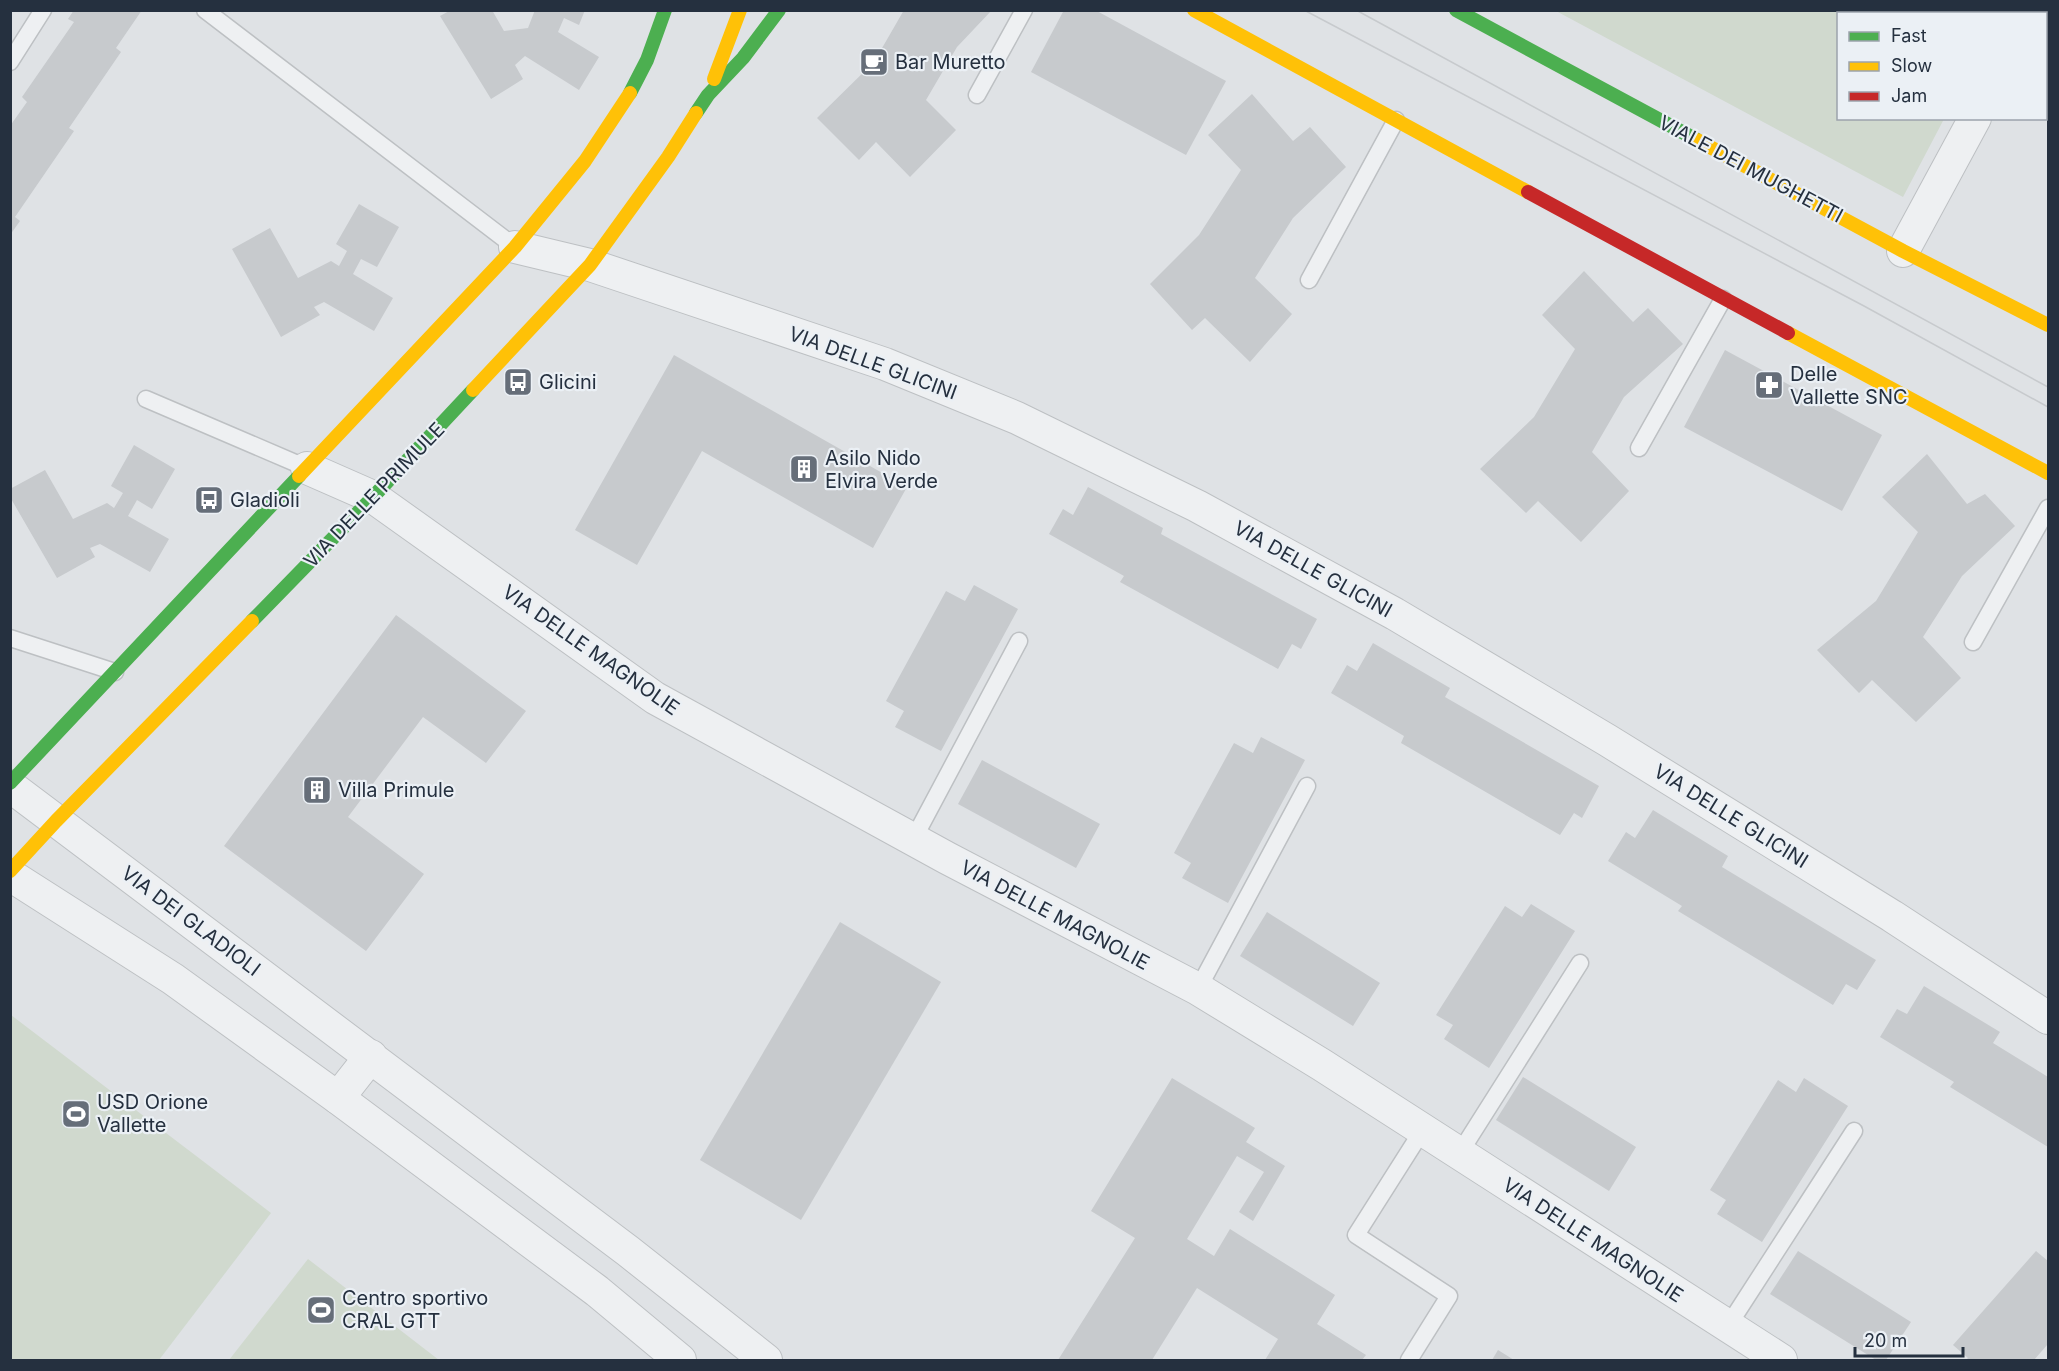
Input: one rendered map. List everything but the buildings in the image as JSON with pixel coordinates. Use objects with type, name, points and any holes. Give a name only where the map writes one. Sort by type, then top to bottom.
[{"type":"street","points":[[10,784],[515,247],[575,175],[619,110],[644,66],[665,10]]},
{"type":"street","name":"VIA DELLE PRIMULE","points":[[708,95],[740,10]]},
{"type":"street","name":"VIA DELLE PRIMULE","points":[[10,873],[56,821],[373,497],[590,265],[668,157],[708,95],[743,58],[778,10]]},
{"type":"street","points":[[1194,10],[1723,299],[2049,473]]},
{"type":"street","name":"VIALE DEI MUGHETTI","points":[[1456,10],[1903,251],[2049,325]]},
{"type":"street","points":[[1903,251],[1974,120]]},
{"type":"street","name":"VIA DELLE GLICINI","points":[[515,247],[590,265],[885,364],[1017,418],[1197,506],[1395,614],[1607,740],[1892,916],[2049,1018]]},
{"type":"street","name":"VIA DELLE MAGNOLIE","points":[[307,468],[373,497],[655,698],[1049,913],[1198,989],[1322,1065],[1781,1360]]},
{"type":"street","name":"VIA DEI GLADIOLI","points":[[10,784],[628,1251],[766,1360]]},
{"type":"street","points":[[10,873],[173,979],[338,1098],[597,1291],[680,1360]]},
{"type":"street","points":[[338,1098],[371,1056]]},
{"type":"street","points":[[597,1291],[628,1251]]},
{"type":"lane","points":[[10,62],[43,10]]},
{"type":"lane","points":[[205,10],[515,247]]},
{"type":"lane","points":[[977,95],[1024,10]]},
{"type":"lane","points":[[1309,280],[1396,120]]},
{"type":"lane","points":[[1639,448],[1723,299]]},
{"type":"lane","points":[[147,399],[307,468]]},
{"type":"lane","points":[[1973,642],[2049,508]]},
{"type":"lane","points":[[10,638],[115,672]]},
{"type":"lane","points":[[913,840],[1019,641]]},
{"type":"lane","points":[[1198,989],[1307,786]]},
{"type":"lane","points":[[1459,1154],[1580,963]]},
{"type":"lane","points":[[1409,1360],[1449,1296],[1356,1235],[1422,1131]]},
{"type":"lane","points":[[1728,1326],[1854,1131]]},
{"type":"shaded area","points":[[1556,11],[2001,11],[1837,12],[1837,120],[1943,120],[1903,197]]},
{"type":"shaded area","name":"USD Orione Vallette","points":[[11,1015],[271,1213],[159,1360],[11,1360]]},
{"type":"shaded area","name":"Centro sportivo CRAL GTT","points":[[308,1259],[439,1360],[229,1360]]},
{"type":"tram line","points":[[1304,10],[1864,306],[2048,407]]},
{"type":"tram line","points":[[1356,10],[2048,387]]},
{"type":"traffic: fast","points":[[630,93],[647,60],[665,10]]},
{"type":"traffic: fast","points":[[696,113],[708,95],[743,58],[779,10]]},
{"type":"traffic: fast","points":[[1456,10],[1697,140]]},
{"type":"traffic: fast","points":[[252,621],[473,390]]},
{"type":"traffic: fast","points":[[10,783],[299,476]]},
{"type":"traffic: slow","points":[[714,79],[740,10]]},
{"type":"traffic: slow","points":[[1194,10],[1528,192]]},
{"type":"traffic: slow","points":[[299,476],[515,247],[585,161],[630,93]]},
{"type":"traffic: slow","points":[[473,390],[590,265],[668,157],[696,113]]},
{"type":"traffic: slow","points":[[1697,140],[1903,251],[2048,325]]},
{"type":"traffic: slow","points":[[1788,333],[2048,473]]},
{"type":"traffic: slow","points":[[10,871],[252,621]]},
{"type":"traffic: jam","points":[[1528,192],[1788,333]]},
{"type":"place","name":"Bar Muretto","points":[[874,62]]},
{"type":"place","name":"Glicini","points":[[518,382]]},
{"type":"place","name":"Delle Vallette SNC","points":[[1769,385]]},
{"type":"place","name":"Asilo Nido Elvira Verde","points":[[804,469]]},
{"type":"place","name":"Gladioli","points":[[209,500]]},
{"type":"place","name":"Villa Primule","points":[[317,790]]},
{"type":"place","name":"USD Orione Vallette","points":[[76,1114]]},
{"type":"place","name":"Centro sportivo CRAL GTT","points":[[321,1310]]}]
